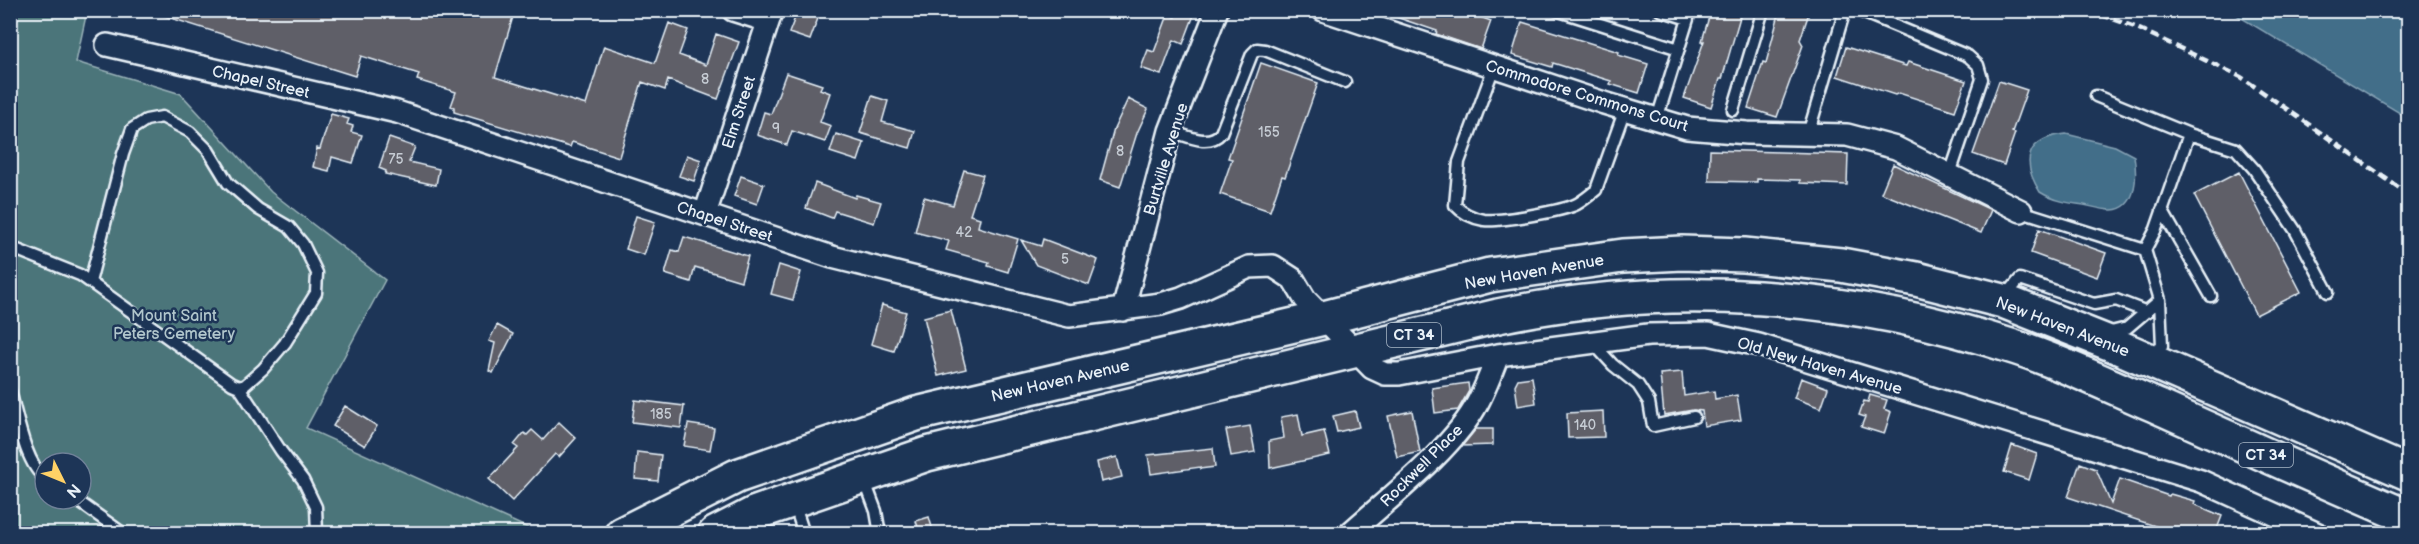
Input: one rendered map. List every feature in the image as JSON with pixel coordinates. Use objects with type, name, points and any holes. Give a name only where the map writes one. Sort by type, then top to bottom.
[{"type":"highway","name":"New Haven Avenue","points":[[622,534],[737,476],[916,414],[1324,318],[1490,275],[1623,256],[1682,253],[1744,255],[1841,265],[1916,279],[2003,301],[2142,357],[2409,473]]},
{"type":"highway","name":"CT 34","points":[[715,534],[756,513],[927,454],[1353,350],[1551,305],[1624,297],[1744,296],[1802,301],[1865,310],[1957,330],[2019,348],[2409,517]]},
{"type":"highway","points":[[2124,392],[2142,357]]},
{"type":"street","points":[[733,10],[770,16]]},
{"type":"street","name":"Burtville Avenue","points":[[1123,310],[1170,131],[1216,10]]},
{"type":"street","name":"Commodore Commons Court","points":[[1328,11],[1625,109],[1697,129],[1748,133],[1847,135],[1896,148],[2021,211]]},
{"type":"street","name":"Elm Street","points":[[705,214],[770,16]]},
{"type":"street","name":"Chapel Street","points":[[107,45],[397,112],[832,256],[1069,316],[1161,304],[1181,298],[1234,272],[1261,265],[1274,266],[1285,272],[1293,279],[1305,299],[1324,318]]},
{"type":"street","name":"Old New Haven Avenue","points":[[1324,318],[1372,368],[1385,374],[1399,374],[1498,355],[1648,335],[1708,334],[1759,345],[2201,482],[2310,532]]},
{"type":"street","name":"Rockwell Place","points":[[1349,534],[1457,432],[1478,403],[1498,355]]},
{"type":"lane","points":[[1556,10],[1679,49]]},
{"type":"lane","points":[[1657,119],[1688,19],[1660,10]]},
{"type":"lane","points":[[1733,110],[1763,10]]},
{"type":"lane","points":[[1808,134],[1845,10]]},
{"type":"lane","points":[[1857,10],[1968,56],[1978,65],[1982,79],[1950,174]]},
{"type":"lane","points":[[1170,131],[1204,141],[1217,137],[1221,133],[1252,54],[1257,49],[1265,50],[1346,82]]},
{"type":"lane","points":[[1494,67],[1459,162],[1455,205],[1462,213],[1486,220],[1550,212],[1576,205],[1596,190],[1625,109]]},
{"type":"lane","points":[[2096,96],[2189,134],[2236,149],[2254,169],[2295,230],[2328,292]]},
{"type":"lane","points":[[90,282],[123,154],[132,129],[146,120],[162,117],[190,132],[208,150],[228,183],[258,209],[289,227],[303,244],[317,273],[316,292],[285,344],[263,369],[245,385],[239,387]]},
{"type":"lane","points":[[2142,357],[2162,346],[2160,300],[2145,250],[2189,134]]},
{"type":"lane","points":[[2162,210],[2211,296]]},
{"type":"lane","points":[[2021,211],[2145,250]]},
{"type":"lane","points":[[10,247],[80,275],[239,387],[303,480],[316,507],[317,534]]},
{"type":"lane","points":[[2003,301],[2020,279],[2094,304],[2116,300],[2147,312]]},
{"type":"lane","points":[[2077,330],[2117,332],[2136,322],[2160,300]]},
{"type":"lane","points":[[1592,342],[1613,365],[1638,385],[1649,402],[1653,426],[1694,417]]},
{"type":"lane","points":[[10,391],[27,450],[33,462]]},
{"type":"lane","points":[[863,476],[876,511],[880,534]]},
{"type":"lane","points":[[793,500],[804,534]]},
{"type":"lane","points":[[92,511],[124,534]]},
{"type":"green space","name":"Mount Saint Peters Cemetery","points":[[10,11],[87,11],[76,62],[181,94],[271,192],[385,280],[306,428],[539,533],[11,533]]},
{"type":"water","points":[[2230,11],[2408,11],[2408,118]]},
{"type":"water","points":[[2066,134],[2115,146],[2134,156],[2134,189],[2127,204],[2121,208],[2105,210],[2051,198],[2040,192],[2030,170],[2031,152],[2043,140]]},
{"type":"building","points":[[158,10],[444,10],[457,14],[458,10],[515,10],[495,77],[586,105],[604,46],[655,63],[669,23],[688,30],[679,55],[706,65],[716,34],[739,42],[718,99],[668,80],[665,90],[642,82],[619,157],[572,142],[570,147],[454,112],[454,107],[451,106],[456,92],[417,80],[419,74],[361,56],[355,76],[158,14]]},
{"type":"building","points":[[798,10],[821,10],[810,40],[789,33]]},
{"type":"building","points":[[1177,10],[1194,15],[1183,44],[1174,40],[1161,75],[1141,68],[1148,50],[1154,52],[1168,15],[1175,17]]},
{"type":"building","points":[[1385,10],[1461,10],[1491,21],[1481,49],[1384,13]]},
{"type":"building","points":[[1711,10],[1742,10],[1722,79],[1720,79],[1711,107],[1684,98],[1704,41],[1702,41]]},
{"type":"building","points":[[1780,10],[1810,10],[1800,40],[1803,45],[1777,117],[1748,108],[1763,62],[1766,63]]},
{"type":"building","points":[[1522,22],[1619,52],[1618,55],[1648,64],[1639,93],[1610,84],[1611,81],[1553,63],[1552,67],[1512,55]]},
{"type":"building","points":[[1846,47],[1906,66],[1908,62],[1966,81],[1955,111],[1837,76]]},
{"type":"building","points":[[1261,63],[1318,83],[1285,177],[1282,176],[1270,211],[1220,194],[1232,159],[1228,158]]},
{"type":"building","points":[[786,73],[822,85],[820,89],[830,93],[820,122],[831,126],[825,142],[792,131],[787,145],[757,135],[764,112],[771,114]]},
{"type":"building","points":[[1999,81],[2027,90],[2012,132],[2015,133],[2004,165],[1973,154]]},
{"type":"building","points":[[872,96],[888,101],[882,122],[915,131],[910,148],[860,133]]},
{"type":"building","points":[[1128,99],[1148,109],[1137,133],[1120,187],[1100,180],[1114,129]]},
{"type":"building","points":[[331,114],[349,119],[347,124],[353,126],[351,132],[362,135],[353,163],[332,157],[329,171],[313,167],[317,148],[320,149]]},
{"type":"building","points":[[836,134],[864,143],[858,161],[830,152]]},
{"type":"building","points":[[389,138],[415,147],[409,162],[439,169],[436,185],[385,174],[386,171],[379,168]]},
{"type":"building","points":[[1710,150],[1848,154],[1847,185],[1800,183],[1800,180],[1709,181]]},
{"type":"building","points":[[687,155],[701,160],[694,181],[679,176]]},
{"type":"building","points":[[1893,164],[1991,210],[1981,233],[1881,193]]},
{"type":"building","points":[[964,170],[983,175],[970,215],[980,218],[978,227],[1018,239],[1008,272],[988,266],[989,262],[946,250],[949,241],[915,232],[924,197],[953,205]]},
{"type":"building","points":[[2239,172],[2301,292],[2256,315],[2194,195]]},
{"type":"building","points":[[741,176],[764,184],[757,204],[734,196]]},
{"type":"building","points":[[815,183],[855,198],[856,195],[881,202],[874,223],[835,211],[832,218],[806,208]]},
{"type":"building","points":[[636,216],[655,222],[644,255],[626,249]]},
{"type":"building","points":[[2039,229],[2106,253],[2097,277],[2031,253]]},
{"type":"building","points":[[684,237],[748,256],[741,281],[695,267],[691,282],[665,274],[672,250],[679,252]]},
{"type":"building","points":[[1043,239],[1098,260],[1089,285],[1036,265],[1021,240],[1041,246]]},
{"type":"building","points":[[779,265],[801,272],[793,300],[771,294]]},
{"type":"building","points":[[882,305],[906,312],[894,351],[871,344]]},
{"type":"building","points":[[951,310],[966,369],[938,376],[924,317]]},
{"type":"building","points":[[497,325],[513,334],[493,373],[489,371],[495,343],[489,341]]},
{"type":"building","points":[[1682,372],[1684,396],[1714,391],[1715,399],[1737,395],[1741,420],[1704,426],[1702,411],[1693,410],[1664,415],[1660,374]]},
{"type":"building","points":[[1532,377],[1536,403],[1518,406],[1515,385],[1518,379]]},
{"type":"building","points":[[1801,378],[1828,388],[1821,408],[1794,398]]},
{"type":"building","points":[[1468,383],[1469,391],[1458,410],[1435,413],[1432,388]]},
{"type":"building","points":[[1870,395],[1887,400],[1884,409],[1891,412],[1884,434],[1861,427],[1865,417],[1859,415],[1864,401],[1868,402]]},
{"type":"building","points":[[635,400],[684,406],[681,428],[632,422]]},
{"type":"building","points":[[345,406],[377,426],[365,446],[333,426]]},
{"type":"building","points":[[1355,411],[1359,427],[1337,432],[1333,416]]},
{"type":"building","points":[[1412,411],[1420,452],[1397,457],[1388,416]]},
{"type":"building","points":[[1603,411],[1604,437],[1568,438],[1567,413]]},
{"type":"building","points":[[1298,414],[1302,436],[1324,431],[1330,455],[1270,468],[1269,441],[1284,438],[1281,417]]},
{"type":"building","points":[[559,422],[576,438],[559,457],[555,454],[512,501],[489,479],[518,448],[514,445],[524,433],[527,435],[532,430],[543,440]]},
{"type":"building","points":[[688,424],[714,428],[710,450],[684,446]]},
{"type":"building","points":[[1250,426],[1255,452],[1231,456],[1226,430]]},
{"type":"building","points":[[1476,429],[1493,429],[1493,445],[1462,446]]},
{"type":"building","points":[[2012,445],[2037,454],[2029,480],[2004,472]]},
{"type":"building","points":[[1213,448],[1215,467],[1151,474],[1148,455]]},
{"type":"building","points":[[637,452],[661,455],[658,481],[635,479]]},
{"type":"building","points":[[1117,457],[1122,477],[1101,482],[1097,462]]},
{"type":"building","points":[[2080,463],[2096,469],[2111,504],[2120,479],[2169,496],[2170,494],[2195,501],[2194,504],[2222,516],[2215,534],[2179,534],[2068,497]]},
{"type":"building","points":[[929,517],[934,534],[920,534],[916,521]]},
{"type":"railway","points":[[2088,10],[2135,27],[2241,77],[2408,194]]}]
